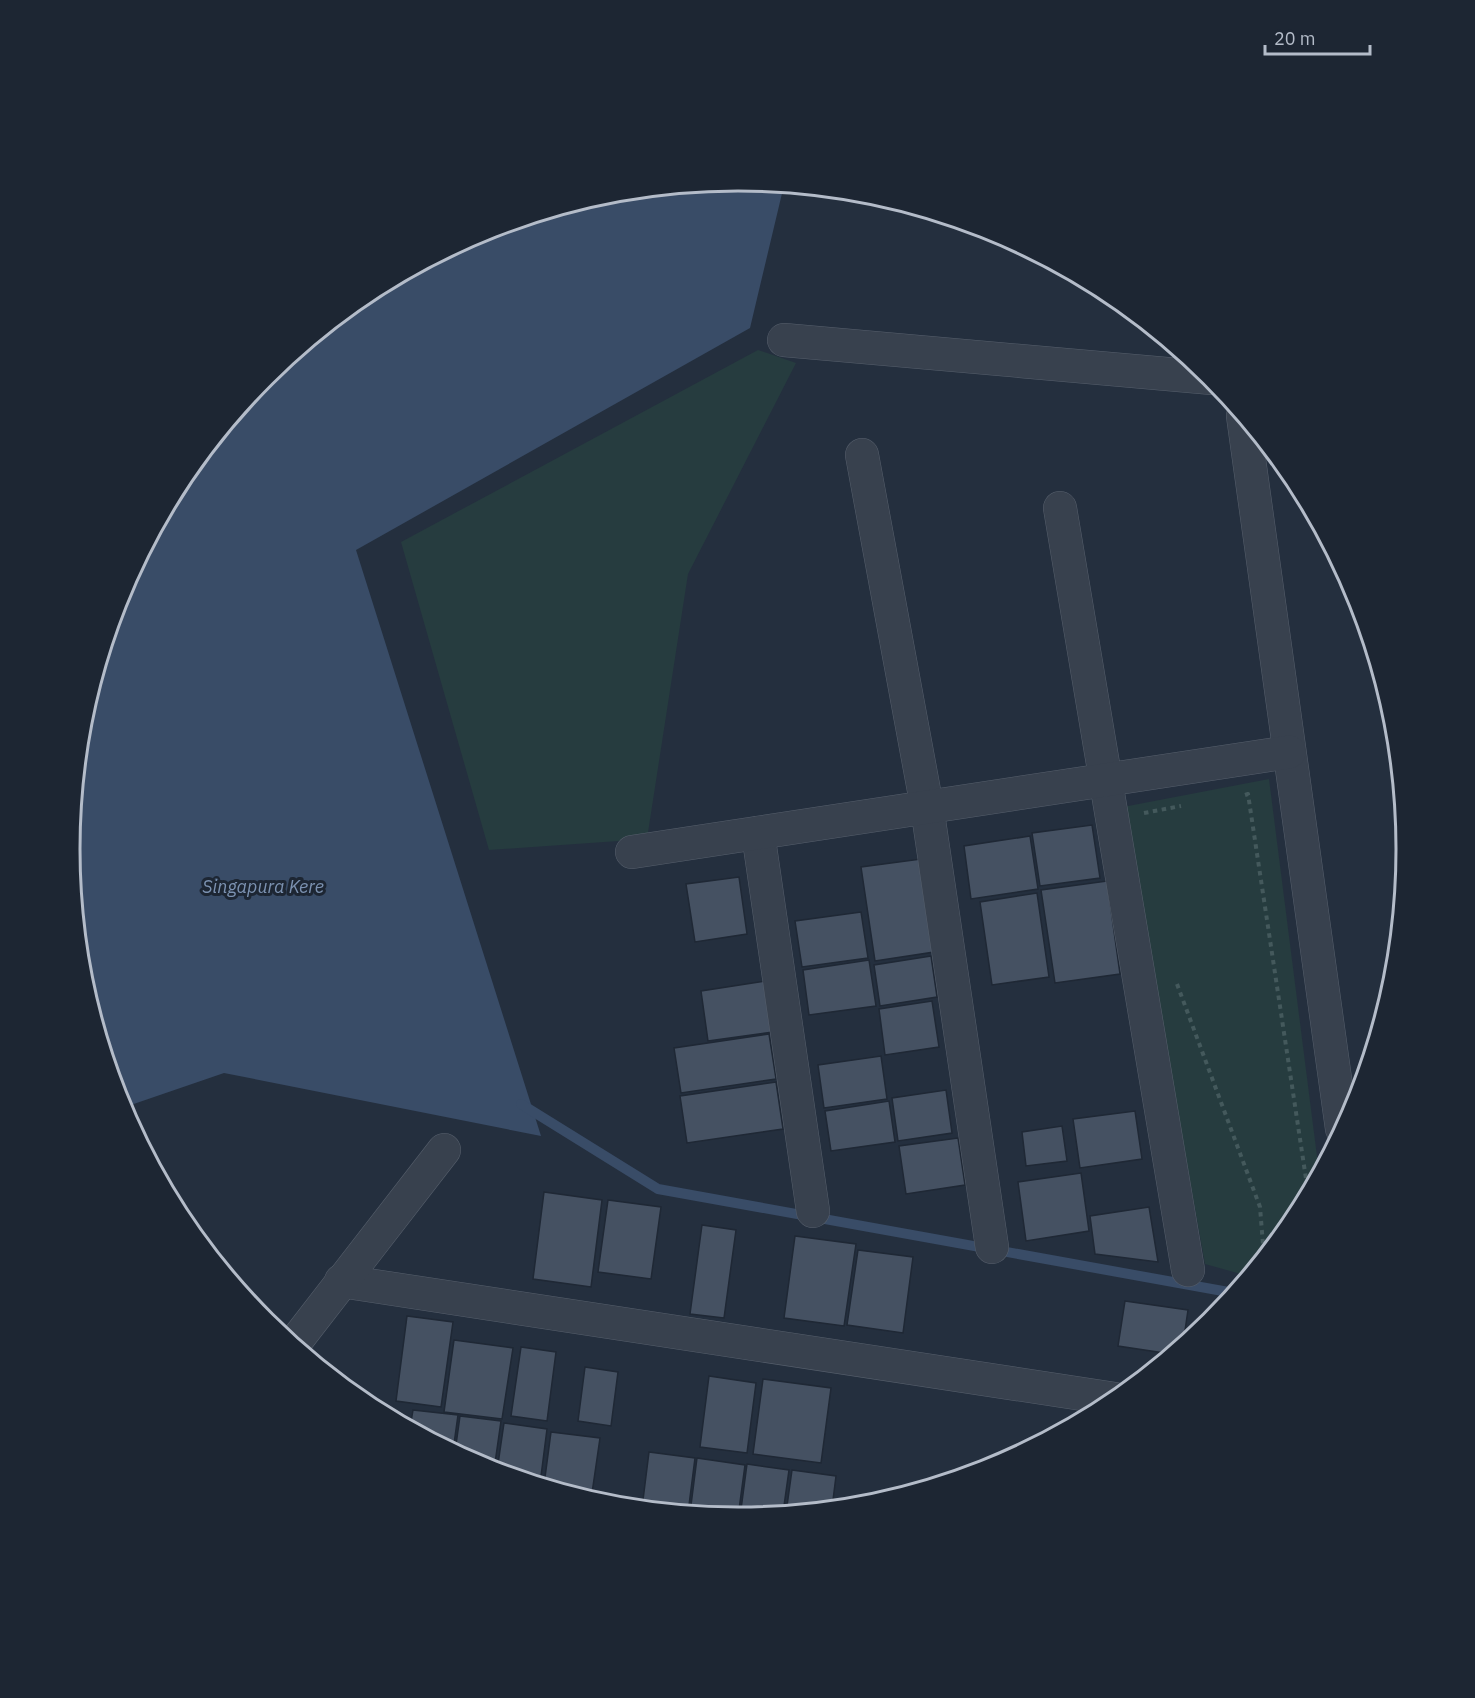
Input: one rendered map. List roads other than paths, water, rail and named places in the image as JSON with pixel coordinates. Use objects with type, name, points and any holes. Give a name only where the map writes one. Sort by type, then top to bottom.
[{"type":"street","points":[[784,340],[1195,376]]},
{"type":"street","points":[[1245,430],[1340,1113]]},
{"type":"street","points":[[862,455],[927,807],[992,1247]]},
{"type":"street","points":[[1060,508],[1188,1270]]},
{"type":"street","points":[[632,852],[1289,752]]},
{"type":"street","points":[[758,833],[813,1211]]},
{"type":"street","points":[[298,1338],[444,1150]]},
{"type":"street","points":[[341,1281],[1100,1398]]},
{"type":"water","name":"Singapura Kere","points":[[694,192],[782,192],[750,328],[356,550],[541,1136],[224,1073],[132,1105],[114,1061],[92,977],[81,892],[81,806],[85,763],[102,679],[114,637],[147,558],[190,483],[243,415],[304,354],[372,302],[446,259],[526,226],[567,213],[609,204]]},
{"type":"waterway","points":[[521,1104],[658,1189],[1224,1291]]}]
